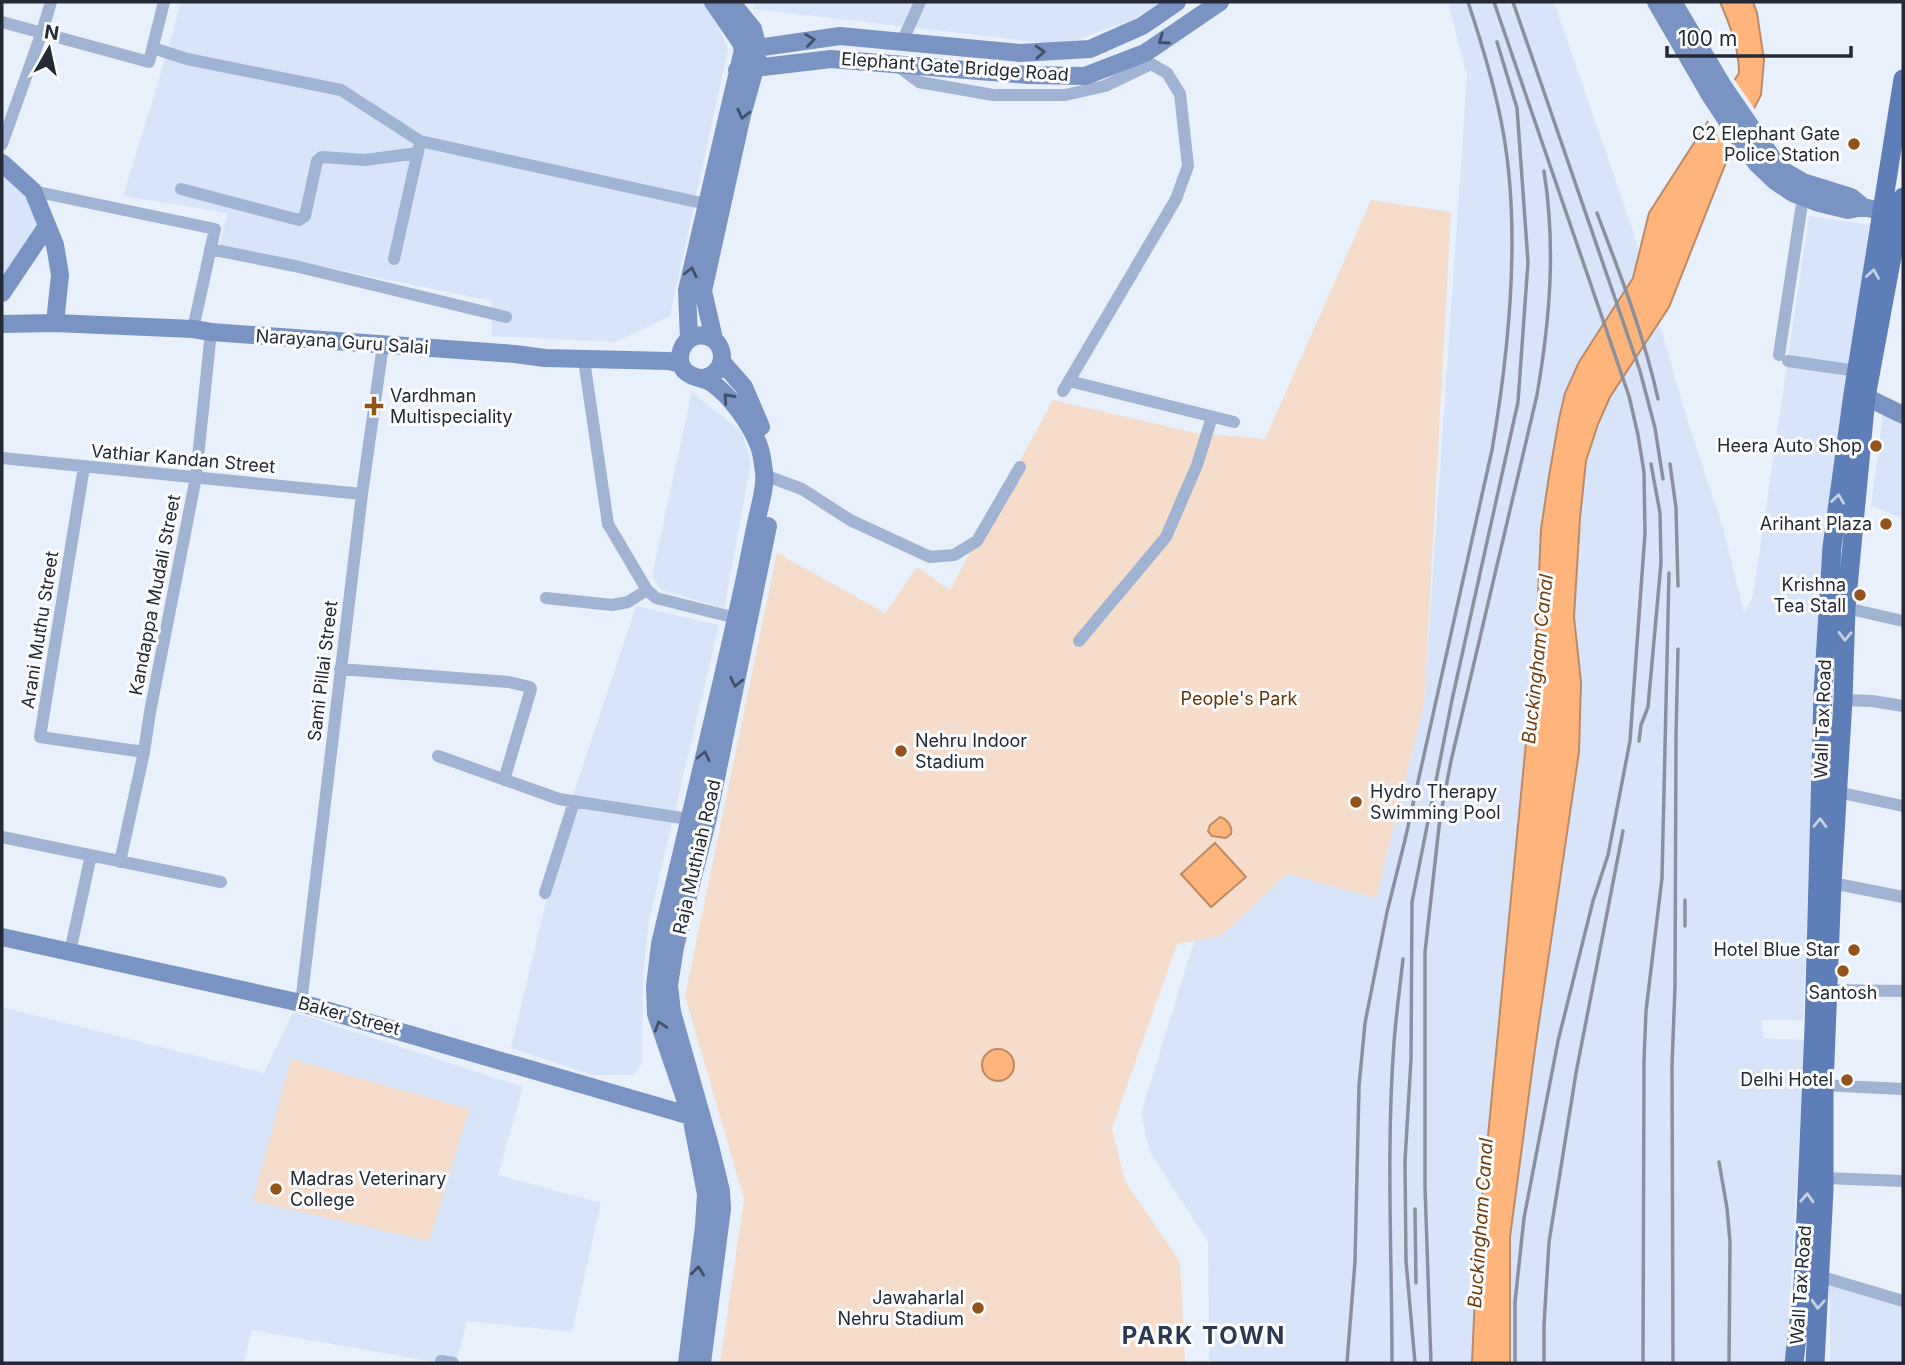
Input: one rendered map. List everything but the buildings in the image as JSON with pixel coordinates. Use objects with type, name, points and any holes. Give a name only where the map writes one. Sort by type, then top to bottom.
[{"type":"main road","points":[[713,2],[741,43],[750,49]]},
{"type":"main road","points":[[714,339],[698,336],[689,340],[681,350],[681,364],[690,375],[705,378],[716,373],[722,362],[722,349],[714,339],[703,291],[742,115],[753,29],[731,2]]},
{"type":"main road","name":"Elephant Gate Bridge Road","points":[[750,49],[840,36],[1020,53],[1090,49],[1142,26],[1177,2]]},
{"type":"main road","name":"Elephant Gate Bridge Road","points":[[748,72],[831,59],[1028,75],[1085,76],[1145,53],[1220,2]]},
{"type":"main road","points":[[1656,2],[1755,148],[1774,181],[1803,197],[1848,210],[1890,209]]},
{"type":"main road","points":[[1673,2],[1716,90]]},
{"type":"main road","points":[[689,340],[687,290],[706,204],[748,72]]},
{"type":"main road","name":"Wall Tax Road","points":[[1815,1363],[1824,1178],[1818,1085],[1824,694],[1832,547],[1890,209],[1903,79]]},
{"type":"main road","points":[[1755,148],[1803,182],[1890,209]]},
{"type":"main road","points":[[2,163],[33,191],[55,245],[60,275],[55,323]]},
{"type":"main road","name":"Wall Tax Road","points":[[1794,1363],[1828,990],[1846,608],[1860,396],[1857,372],[1890,209]]},
{"type":"main road","points":[[2,293],[47,226]]},
{"type":"main road","name":"Narayana Guru Salai","points":[[2,324],[55,323],[193,329],[584,360],[669,361],[681,364]]},
{"type":"main road","name":"Raja Muthiah Road","points":[[687,1363],[714,1192],[710,1146],[674,1021],[669,985],[736,618],[769,476],[767,443],[744,387],[722,362]]},
{"type":"main road","name":"Raja Muthiah Road","points":[[702,1363],[722,1209],[714,1192],[656,1014],[655,986],[660,944],[699,821],[774,496],[760,447],[744,416],[717,386],[705,378]]},
{"type":"main road","points":[[1860,396],[1903,415]]},
{"type":"main road","name":"Baker Street","points":[[2,937],[301,1003],[691,1116]]},
{"type":"street","points":[[2,144],[51,2]]},
{"type":"street","points":[[151,55],[164,2]]},
{"type":"street","points":[[902,42],[920,2]]},
{"type":"street","points":[[2,22],[151,55],[187,59],[341,89],[419,147]]},
{"type":"street","points":[[894,64],[919,82],[993,95],[1065,95],[1105,86],[1151,64],[1167,73],[1180,94],[1188,166],[1176,199],[1066,386],[1234,422]]},
{"type":"street","points":[[394,259],[419,147]]},
{"type":"street","points":[[181,190],[299,220],[305,216],[317,161],[323,158],[365,160],[419,147],[706,204]]},
{"type":"street","points":[[33,191],[215,229],[193,329]]},
{"type":"street","points":[[1803,197],[1784,358],[1857,372]]},
{"type":"street","points":[[210,249],[295,266],[506,317]]},
{"type":"street","name":"Kandappa Mudali Street","points":[[120,862],[144,752],[196,477],[211,332]]},
{"type":"street","name":"Sami Pillai Street","points":[[301,1003],[340,668],[383,345]]},
{"type":"street","points":[[584,360],[608,524],[647,590],[656,598],[736,618]]},
{"type":"street","points":[[1079,641],[1166,537],[1197,465],[1212,417]]},
{"type":"street","name":"Vathiar Kandan Street","points":[[2,458],[362,494]]},
{"type":"street","name":"Arani Muthu Street","points":[[84,467],[40,737],[144,752]]},
{"type":"street","points":[[769,476],[802,489],[850,520],[930,556],[954,555],[977,541],[1020,467]]},
{"type":"street","points":[[546,598],[612,605],[628,602],[647,590]]},
{"type":"street","points":[[1846,608],[1903,621]]},
{"type":"street","points":[[340,668],[509,682],[530,687],[504,780]]},
{"type":"street","points":[[1843,700],[1903,706]]},
{"type":"street","points":[[438,756],[559,799],[699,821]]},
{"type":"street","points":[[1837,792],[1903,806]]},
{"type":"street","points":[[545,893],[575,802]]},
{"type":"street","points":[[2,837],[221,882]]},
{"type":"street","points":[[71,952],[92,855]]},
{"type":"street","points":[[1832,883],[1903,897]]},
{"type":"street","points":[[1828,990],[1903,991]]},
{"type":"street","points":[[1818,1085],[1903,1089]]},
{"type":"street","points":[[1824,1178],[1903,1181]]},
{"type":"street","points":[[1819,1276],[1903,1301]]},
{"type":"shaded area","points":[[181,2],[706,2],[728,49],[670,316],[616,342],[492,336],[492,301],[219,245],[228,213],[123,196]]},
{"type":"shaded area","points":[[754,2],[1161,2],[1131,20],[1062,45],[753,9]]},
{"type":"shaded area","points":[[1448,2],[1554,2],[1632,228],[1687,419],[1723,528],[1744,613],[1753,596],[1809,216],[1869,225],[1820,590],[1803,1020],[1762,1020],[1763,1038],[1805,1040],[1786,1363],[1209,1363],[1208,1242],[1150,1152],[1141,1114],[1194,941],[1221,936],[1287,874],[1376,898],[1424,704],[1467,76]]},
{"type":"shaded area","points":[[2,166],[33,197],[40,230],[2,282]]},
{"type":"shaded area","points":[[692,392],[742,432],[751,463],[724,608],[662,590],[652,575]]},
{"type":"shaded area","points":[[1883,414],[1903,426],[1903,518],[1871,506]]},
{"type":"shaded area","points":[[636,606],[719,625],[649,920],[643,975],[642,1063],[634,1075],[593,1075],[511,1048],[568,810]]},
{"type":"shaded area","name":"Madras Veterinary College","points":[[2,1007],[264,1073],[293,1012],[523,1087],[498,1175],[601,1203],[572,1332],[467,1321],[456,1363],[440,1363],[252,1330],[243,1363],[2,1363]]},
{"type":"shaded area","points":[[1827,1280],[1903,1302],[1903,1363],[1830,1363],[1830,1304]]},
{"type":"green space","name":"People's Park","points":[[1371,200],[1451,212],[1424,704],[1376,898],[1287,874],[1221,936],[1177,944],[1112,1128],[1125,1181],[1180,1262],[1185,1363],[720,1363],[744,1199],[685,996],[777,553],[885,613],[917,567],[950,590],[1053,400],[1195,433],[1265,439]]},
{"type":"green space","points":[[291,1059],[469,1109],[429,1241],[253,1201]]},
{"type":"water","name":"Buckingham Canal","points":[[1720,2],[1753,2],[1764,60],[1761,95],[1727,160],[1669,307],[1610,397],[1586,461],[1574,617],[1581,682],[1579,752],[1510,1237],[1510,1363],[1472,1363],[1477,1250],[1536,639],[1541,529],[1559,419],[1565,393],[1579,362],[1633,278],[1649,213],[1739,73],[1736,46]]},
{"type":"water","points":[[1220,817],[1227,821],[1231,829],[1231,834],[1226,838],[1212,836],[1208,831],[1210,825]]},
{"type":"water","points":[[1215,843],[1246,877],[1211,907],[1181,874]]},
{"type":"water","points":[[998,1049],[1009,1054],[1014,1065],[1009,1076],[998,1081],[987,1076],[982,1065],[987,1054]]},
{"type":"pier","points":[[1734,79],[1756,111],[1736,149],[1730,154],[1706,118],[1729,82]]},
{"type":"railway","points":[[1347,1363],[1355,1262],[1359,1086],[1365,1023],[1387,912],[1492,450],[1508,332],[1512,250],[1508,169],[1496,98],[1468,2]]},
{"type":"railway","points":[[1494,2],[1629,396],[1644,472],[1645,533],[1630,741],[1608,855],[1593,901],[1558,1041],[1524,1218],[1515,1302],[1515,1363]]},
{"type":"railway","points":[[1513,2],[1640,371],[1655,428],[1663,479]]},
{"type":"railway","points":[[1415,1363],[1406,1261],[1405,1161],[1411,1059],[1412,902],[1452,700],[1518,402],[1528,262],[1517,108],[1497,42]]},
{"type":"railway","points":[[1431,1363],[1425,1187],[1425,952],[1440,818],[1451,761],[1542,367],[1550,283],[1550,227],[1544,171]]},
{"type":"railway","points":[[1597,213],[1639,328],[1658,399]]},
{"type":"railway","points":[[1639,741],[1641,725],[1648,707],[1661,563],[1660,513],[1651,464]]},
{"type":"railway","points":[[1670,464],[1676,508],[1678,586]]},
{"type":"railway","points":[[1643,1363],[1644,1061],[1646,1011],[1662,878],[1669,573]]},
{"type":"railway","points":[[1673,1363],[1672,1065],[1678,649]]},
{"type":"railway","points":[[1544,1363],[1549,1242],[1576,1073],[1623,831]]},
{"type":"railway","points":[[1685,900],[1685,926]]},
{"type":"railway","points":[[1392,1363],[1390,1123],[1394,1043],[1403,959]]},
{"type":"railway","points":[[1719,1162],[1730,1242],[1729,1363]]},
{"type":"railway","points":[[1415,1209],[1416,1283]]},
{"type":"place","name":"C2 Elephant Gate Police Station","points":[[1854,144]]},
{"type":"place","name":"Vardhman Multispeciality","points":[[374,406]]},
{"type":"place","name":"Heera Auto Shop","points":[[1876,446]]},
{"type":"place","name":"Arihant Plaza","points":[[1886,524]]},
{"type":"place","name":"Krishna Tea Stall","points":[[1860,595]]},
{"type":"place","name":"Nehru Indoor Stadium","points":[[901,751]]},
{"type":"place","name":"Hydro Therapy Swimming Pool","points":[[1356,802]]},
{"type":"place","name":"Hotel Blue Star","points":[[1854,950]]},
{"type":"place","name":"Santosh","points":[[1843,971]]},
{"type":"place","name":"Delhi Hotel","points":[[1847,1080]]},
{"type":"place","name":"Madras Veterinary College","points":[[276,1189]]},
{"type":"place","name":"Jawaharlal Nehru Stadium","points":[[978,1308]]},
{"type":"district","name":"PARK TOWN","points":[[1204,1336]]}]
